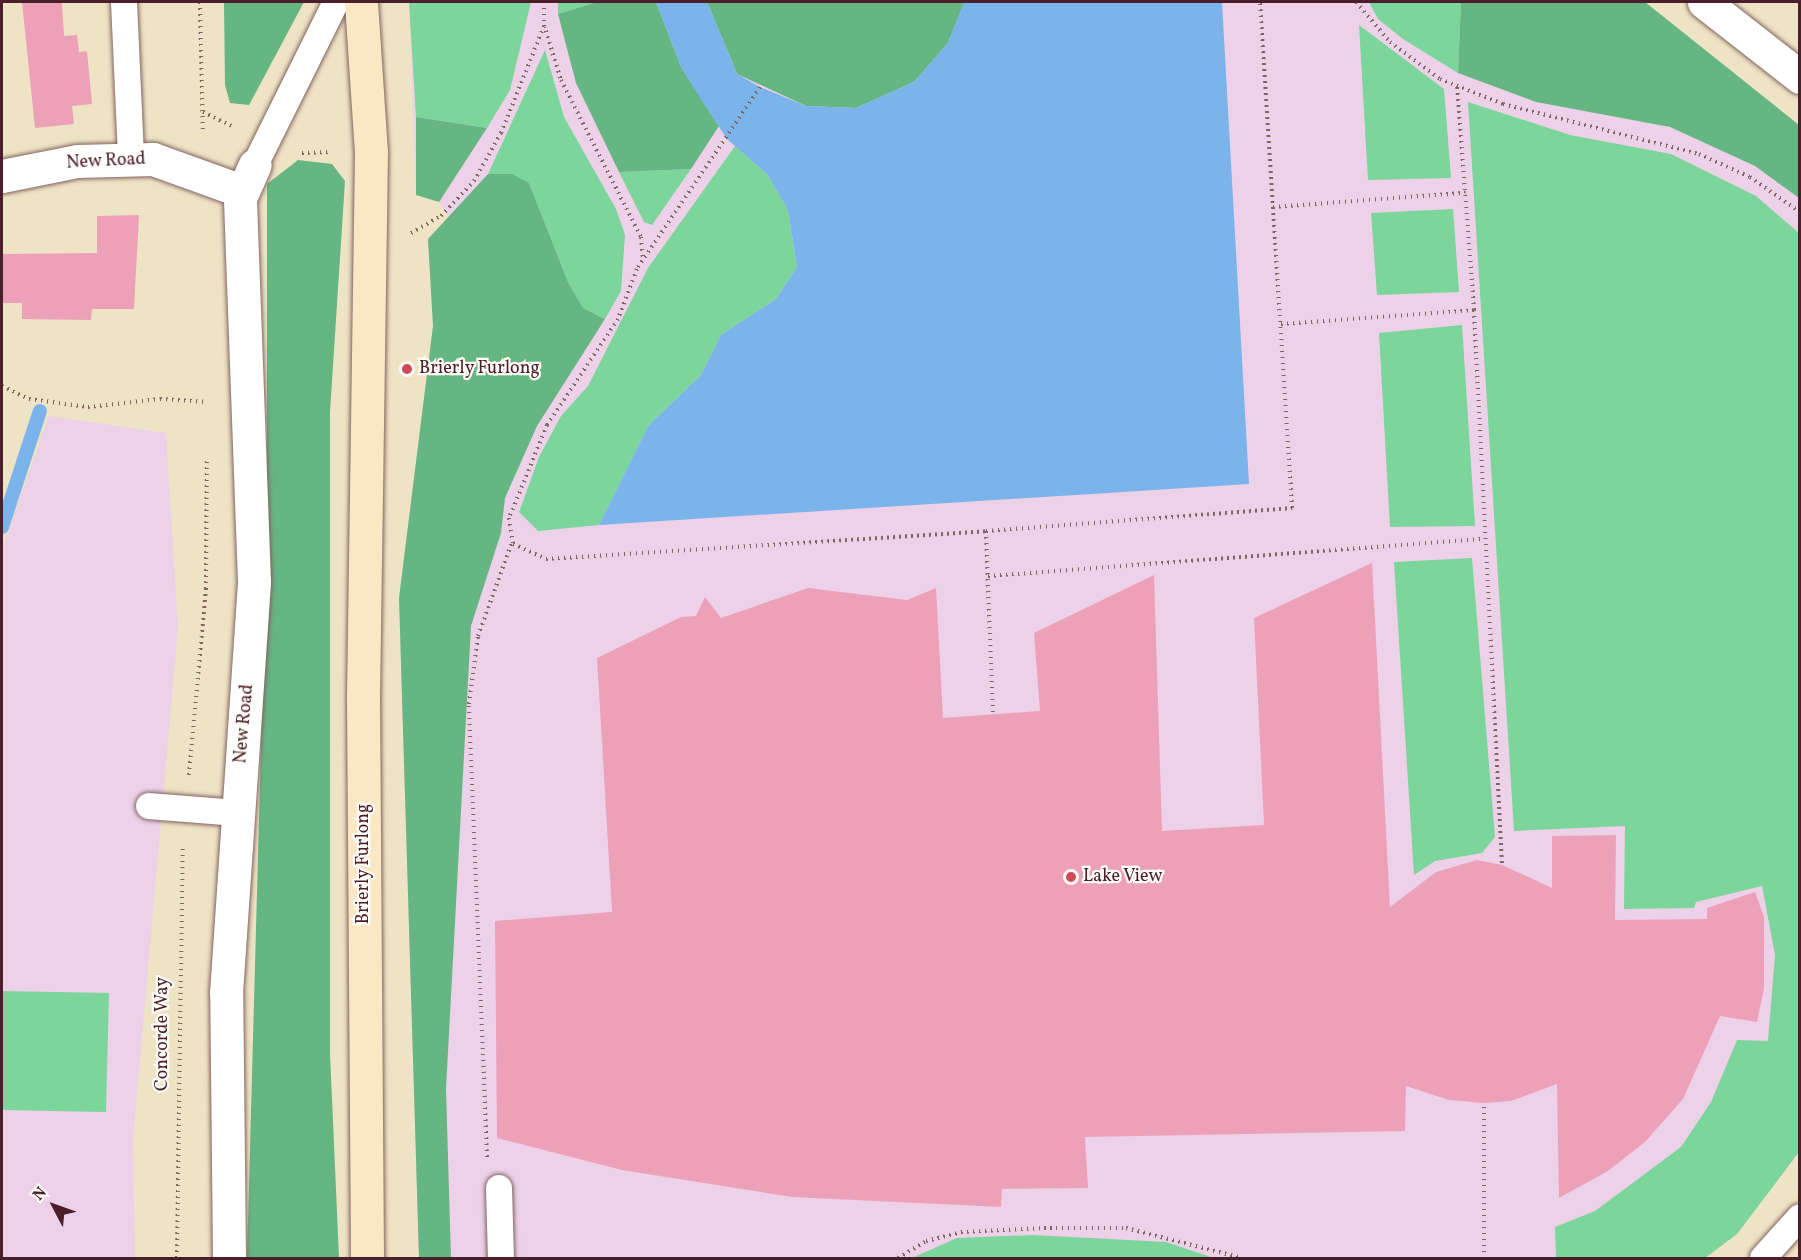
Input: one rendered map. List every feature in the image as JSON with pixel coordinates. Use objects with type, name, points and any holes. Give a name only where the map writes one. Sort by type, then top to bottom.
[{"type":"street","name":"Brierly Furlong","points":[[361,2],[371,152],[363,697],[367,1258]]},
{"type":"street","points":[[1704,2],[1800,76]]},
{"type":"street","name":"New Road","points":[[2,176],[77,161],[131,158],[179,164],[249,178],[254,582],[226,993],[229,1258]]},
{"type":"lane","points":[[124,2],[131,158]]},
{"type":"lane","name":"New Road","points":[[249,178],[336,2]]},
{"type":"lane","points":[[149,806],[185,811],[237,813]]},
{"type":"lane","points":[[499,1188],[501,1258]]},
{"type":"lane","points":[[1763,1258],[1800,1216]]},
{"type":"path","points":[[200,2],[203,140]]},
{"type":"path","points":[[544,2],[544,25],[561,80],[641,237],[643,261]]},
{"type":"path","points":[[512,540],[546,559],[986,531],[1292,508],[1260,2]]},
{"type":"path","points":[[1356,2],[1390,42],[1457,86],[1503,104],[1699,154],[1750,177],[1800,212]]},
{"type":"path","points":[[411,233],[441,216],[474,181],[501,132],[544,25]]},
{"type":"path","points":[[1457,86],[1474,310],[1502,865]]},
{"type":"path","points":[[499,1188],[482,1145],[469,704],[478,636],[512,540],[509,518],[520,482],[547,425],[618,319],[643,261],[760,87]]},
{"type":"path","points":[[202,112],[243,132]]},
{"type":"path","points":[[289,153],[344,152]]},
{"type":"path","points":[[1273,207],[1465,193]]},
{"type":"path","points":[[1281,324],[1474,310]]},
{"type":"path","points":[[2,386],[29,399],[88,407],[160,399],[207,402]]},
{"type":"path","points":[[207,390],[207,414]]},
{"type":"path","name":"Concorde Way","points":[[177,1258],[178,926],[185,811],[206,589],[207,449]]},
{"type":"path","points":[[986,531],[993,714]]},
{"type":"path","points":[[988,576],[1485,538]]},
{"type":"path","points":[[1484,1103],[1484,1258]]},
{"type":"path","points":[[898,1258],[926,1241],[961,1232],[1103,1228],[1167,1235],[1242,1258]]},
{"type":"shaded area","name":"Lake View","points":[[409,2],[1645,2],[1799,125],[1799,1152],[1737,1234],[1705,1258],[419,1258],[399,598],[433,326],[428,239],[449,218],[439,202],[416,195]]},
{"type":"shaded area","points":[[49,416],[166,433],[178,628],[133,1139],[135,1258],[2,1258],[2,549]]},
{"type":"green space","points":[[224,2],[304,2],[249,105],[230,103],[225,85]]},
{"type":"green space","points":[[409,2],[531,2],[510,90],[487,128],[416,117]]},
{"type":"green space","points":[[558,2],[597,2],[558,14]]},
{"type":"green space","points":[[597,2],[656,2],[681,67],[719,126],[691,169],[619,172],[576,83],[558,14]]},
{"type":"green space","points":[[707,2],[964,3],[948,43],[914,82],[856,108],[806,106],[737,74]]},
{"type":"green space","points":[[1369,2],[1461,2],[1458,73],[1403,39],[1378,19]]},
{"type":"green space","points":[[1461,2],[1645,2],[1799,125],[1799,198],[1755,166],[1670,127],[1536,102],[1458,73]]},
{"type":"green space","points":[[1359,25],[1444,89],[1451,178],[1368,180]]},
{"type":"green space","points":[[545,50],[564,117],[616,209],[625,235],[621,291],[605,319],[583,308],[568,282],[529,183],[488,174]]},
{"type":"green space","points":[[1468,102],[1570,135],[1671,154],[1756,196],[1799,233],[1799,1152],[1737,1234],[1705,1258],[1556,1258],[1555,1227],[1595,1211],[1681,1147],[1711,1102],[1737,1040],[1768,1041],[1775,955],[1762,886],[1696,902],[1694,908],[1624,909],[1625,826],[1514,831]]},
{"type":"green space","points":[[416,117],[487,128],[439,202],[416,195]]},
{"type":"green space","points":[[735,146],[767,174],[788,210],[797,267],[776,299],[721,335],[701,375],[648,426],[599,525],[538,531],[519,512],[539,457],[561,416],[588,386],[648,268]]},
{"type":"green space","points":[[298,160],[332,164],[345,181],[330,412],[330,1053],[339,1258],[247,1258],[267,525],[267,184]]},
{"type":"green space","points":[[691,169],[652,225],[644,222],[619,172]]},
{"type":"green space","points":[[488,174],[512,174],[529,183],[568,282],[583,308],[605,319],[537,426],[505,498],[501,533],[471,626],[446,1089],[451,1258],[419,1258],[399,598],[433,326],[428,239]]},
{"type":"green space","points":[[1453,209],[1459,292],[1377,295],[1371,213]]},
{"type":"green space","points":[[1462,325],[1475,526],[1390,527],[1379,333]]},
{"type":"green space","points":[[1472,558],[1495,837],[1482,853],[1435,861],[1414,875],[1394,562]]},
{"type":"green space","points":[[2,991],[109,993],[106,1112],[2,1110]]},
{"type":"green space","points":[[1033,1235],[1166,1242],[1214,1258],[912,1258],[957,1238]]},
{"type":"water","points":[[656,2],[707,2],[737,74],[760,87],[806,106],[856,108],[914,82],[948,43],[964,2],[1222,2],[1249,484],[599,525],[648,426],[701,375],[721,335],[776,299],[797,267],[788,210],[767,174],[727,139],[702,101],[681,67]]},
{"type":"building","points":[[22,2],[62,2],[64,36],[77,35],[79,52],[87,51],[92,104],[72,106],[74,124],[35,128]]},
{"type":"building","points":[[139,215],[134,309],[92,309],[91,320],[22,319],[22,303],[2,303],[2,254],[97,253],[97,216]]},
{"type":"building","name":"Lake View","points":[[1372,563],[1390,907],[1436,872],[1477,860],[1502,865],[1552,888],[1552,836],[1616,835],[1615,920],[1707,919],[1707,908],[1755,892],[1764,917],[1764,988],[1757,1022],[1720,1016],[1683,1099],[1645,1142],[1608,1171],[1559,1198],[1557,1084],[1511,1101],[1484,1103],[1449,1100],[1406,1086],[1405,1131],[1085,1137],[1088,1188],[1002,1189],[1001,1207],[792,1197],[622,1170],[497,1138],[495,921],[612,912],[597,658],[681,617],[696,616],[705,597],[721,618],[808,588],[907,600],[936,588],[943,718],[1040,711],[1034,633],[1154,575],[1162,831],[1264,825],[1254,618]]},
{"type":"waterway","points":[[2,527],[40,411]]},
{"type":"place","name":"Brierly Furlong","points":[[407,369]]},
{"type":"place","name":"Lake View","points":[[1071,877]]}]
